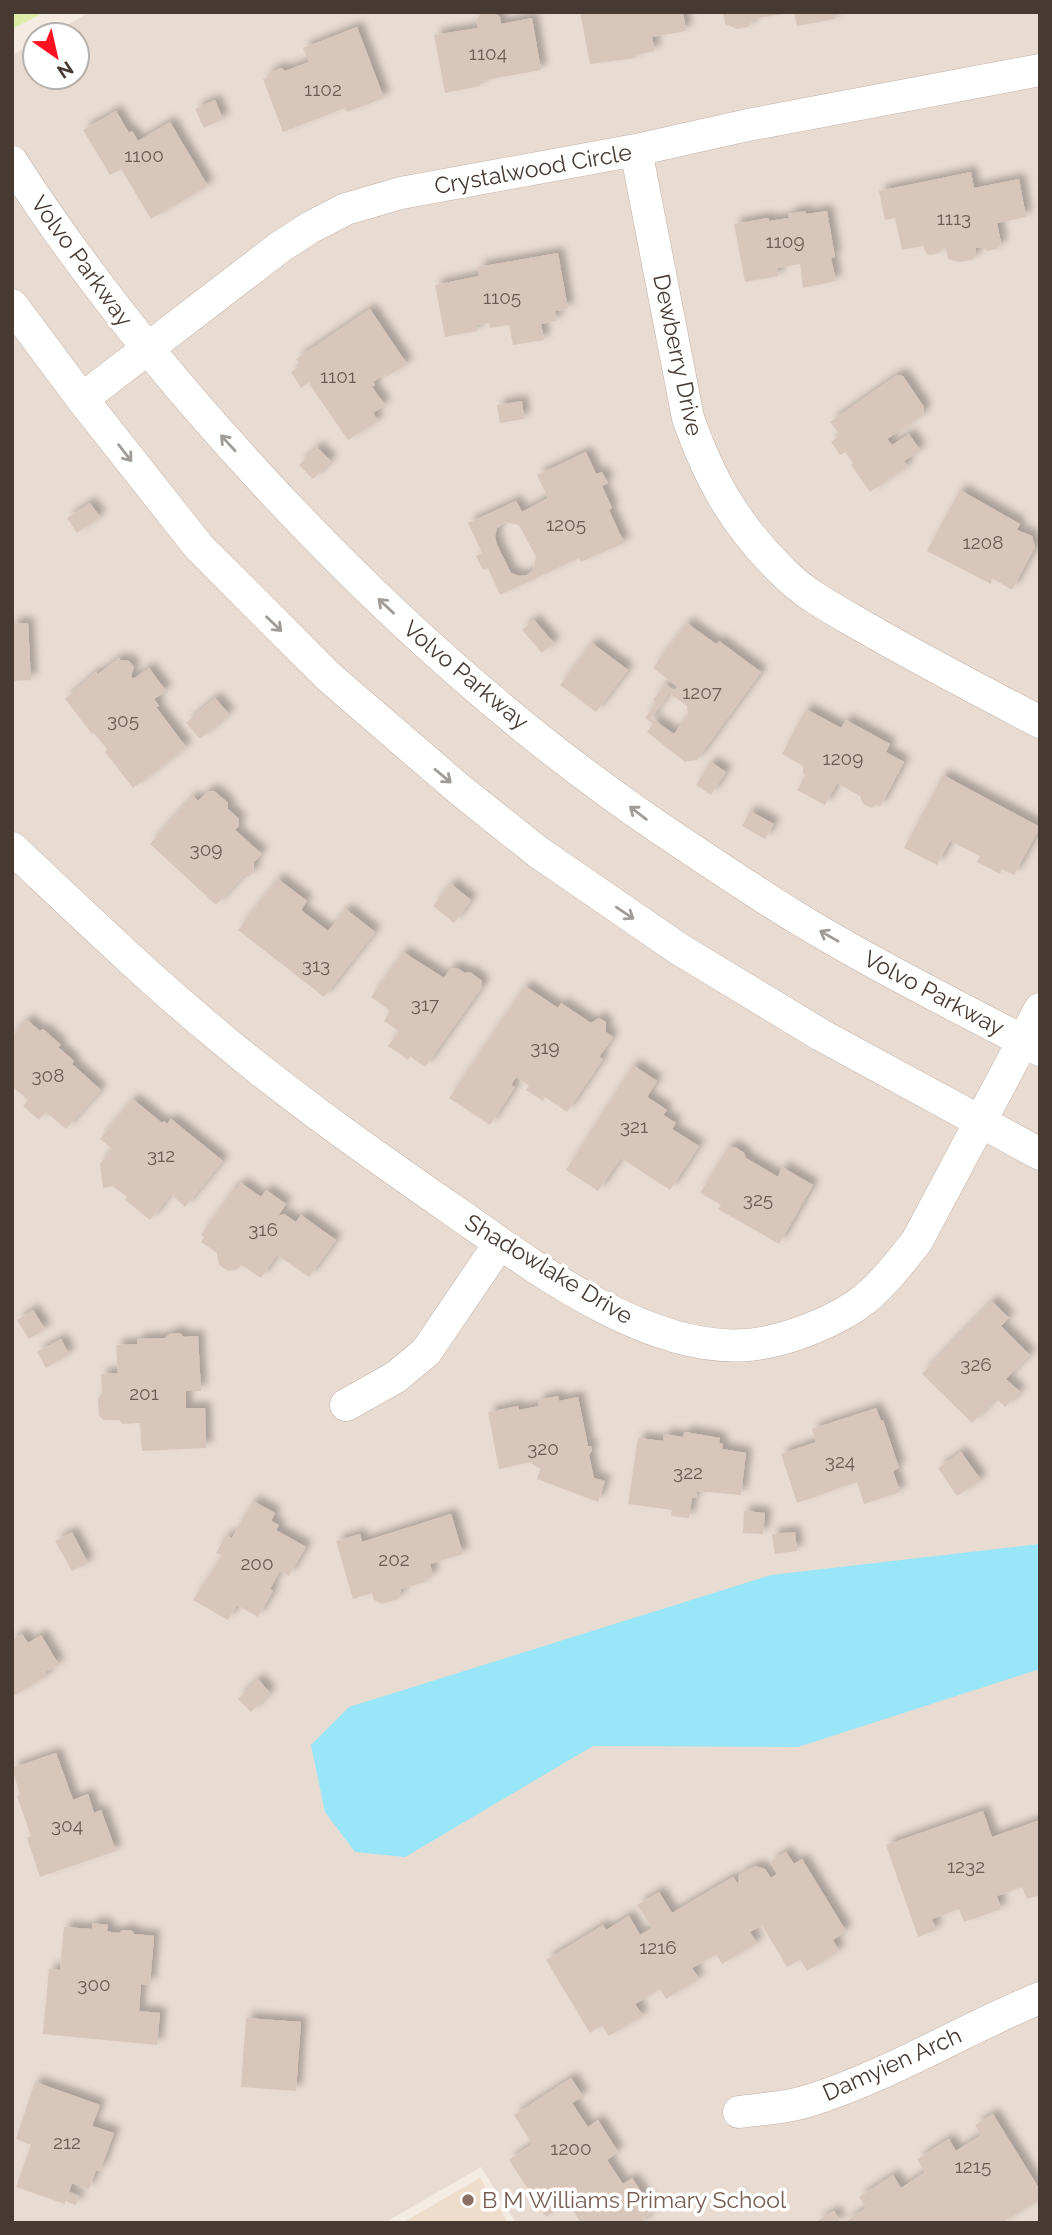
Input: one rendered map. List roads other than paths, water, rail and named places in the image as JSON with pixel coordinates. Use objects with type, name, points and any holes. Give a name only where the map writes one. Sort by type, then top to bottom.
[{"type":"street","name":"Crystalwood Circle","points":[[82,399],[280,247],[346,209],[401,193],[636,150],[748,125],[1040,70]]},
{"type":"street","name":"Dewberry Drive","points":[[636,150],[688,418],[717,489],[749,535],[783,573],[828,607],[917,658],[1040,722]]},
{"type":"street","name":"Volvo Parkway","points":[[12,162],[98,287],[214,427],[369,590],[441,656],[536,734],[655,825],[788,912],[1031,1046]]},
{"type":"street","points":[[12,304],[82,399],[199,547],[329,677],[458,789],[548,859],[679,949],[821,1035],[1040,1154]]},
{"type":"street","name":"Shadowlake Drive","points":[[12,848],[221,1039],[353,1141],[500,1243],[621,1316],[652,1330],[708,1343],[747,1345],[789,1336],[828,1321],[864,1299],[890,1274],[917,1241],[980,1122],[1031,1046],[1040,1009]]},
{"type":"street","points":[[346,1405],[396,1377],[426,1352],[500,1243]]},
{"type":"street","name":"Damyien Arch","points":[[739,2112],[807,2102],[884,2070],[992,2017],[1040,1997]]},
{"type":"water","points":[[1040,1544],[1040,1669],[798,1747],[593,1746],[405,1857],[355,1852],[325,1812],[311,1745],[349,1707],[771,1575]]},
{"type":"place","name":"B M Williams Primary School","points":[[468,2200]]}]
